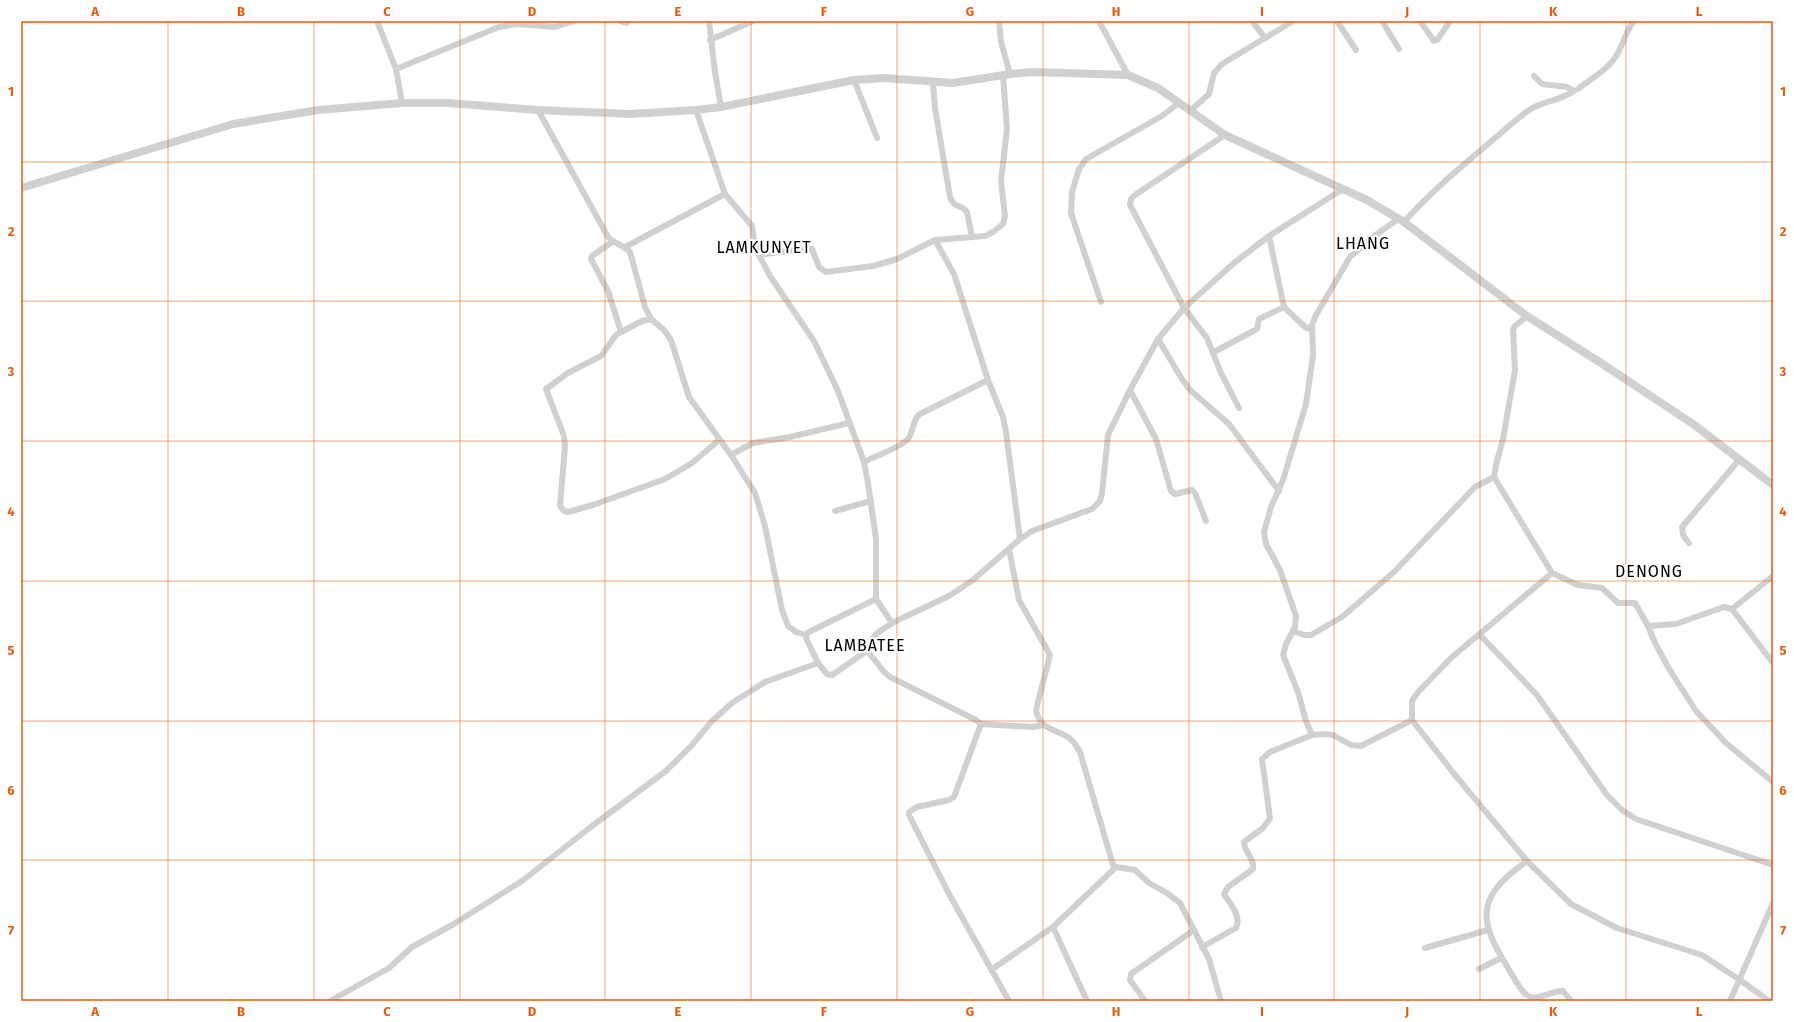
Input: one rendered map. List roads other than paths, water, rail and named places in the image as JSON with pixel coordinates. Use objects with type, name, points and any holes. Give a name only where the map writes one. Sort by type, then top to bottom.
[{"type":"street","points":[[376,21],[396,69],[402,103]]},
{"type":"street","points":[[396,69],[499,27],[517,24],[555,27],[574,21]]},
{"type":"street","points":[[620,21],[626,23],[629,21]]},
{"type":"street","points":[[709,21],[710,40],[721,107]]},
{"type":"street","points":[[710,40],[753,21]]},
{"type":"street","points":[[759,255],[812,249],[819,267],[826,272],[873,266],[897,259],[935,240],[985,236],[1003,224],[1005,216],[1001,181],[1007,129],[1006,74],[999,21]]},
{"type":"street","points":[[1099,21],[1128,75]]},
{"type":"street","points":[[1252,21],[1265,38]]},
{"type":"street","points":[[1191,110],[1209,94],[1214,73],[1222,64],[1293,21]]},
{"type":"street","points":[[1337,21],[1356,50]]},
{"type":"street","points":[[1382,21],[1400,49]]},
{"type":"street","points":[[1420,21],[1434,41],[1438,39],[1450,21]]},
{"type":"street","points":[[1578,89],[1612,62],[1619,52],[1626,32],[1634,21]]},
{"type":"street","points":[[21,188],[233,124],[318,110],[402,103],[447,103],[538,110],[631,114],[721,107],[854,80],[884,78],[933,83],[953,83],[1006,74],[1031,72],[1128,75],[1149,83],[1180,102],[1225,135],[1367,200],[1401,220],[1527,316],[1680,415],[1773,486]]},
{"type":"street","points":[[1312,735],[1306,721],[1298,692],[1283,655],[1286,644],[1296,622],[1291,600],[1280,570],[1264,537],[1264,527],[1271,507],[1279,491],[1306,404],[1313,359],[1312,325],[1316,315],[1350,257],[1373,237],[1401,220],[1516,119],[1534,107],[1563,98],[1574,91],[1567,87],[1542,84],[1534,76]]},
{"type":"street","points":[[854,80],[877,138]]},
{"type":"street","points":[[933,83],[934,108],[950,197],[954,204],[965,209],[967,212],[972,237]]},
{"type":"street","points":[[1100,302],[1071,213],[1072,192],[1079,169],[1086,159],[1162,116],[1180,102]]},
{"type":"street","points":[[538,110],[598,221],[612,242],[625,247],[632,258],[645,307],[651,319],[664,330],[672,340],[689,397],[731,455],[755,493],[765,526],[782,610],[788,626],[796,632],[806,635]]},
{"type":"street","points":[[696,110],[725,194],[752,226],[759,255],[770,276],[814,340],[838,391],[864,462],[876,539],[876,599],[892,623]]},
{"type":"street","points":[[1225,135],[1135,195],[1130,202],[1184,308],[1207,338],[1214,352],[1221,373],[1239,408]]},
{"type":"street","points":[[806,635],[818,663],[827,674],[832,675],[867,650],[873,637],[892,623],[949,596],[973,580],[1020,539],[1032,531],[1092,509],[1096,506],[1102,493],[1108,435],[1130,390],[1158,339],[1184,308],[1234,263],[1269,236],[1343,189]]},
{"type":"street","points":[[625,247],[725,194]]},
{"type":"street","points":[[1269,236],[1284,307],[1305,327],[1312,330]]},
{"type":"street","points":[[935,240],[954,274],[988,380],[1005,425],[1020,539]]},
{"type":"street","points":[[612,242],[592,256],[591,259],[608,291],[621,332]]},
{"type":"street","points":[[1214,352],[1247,336],[1257,329],[1259,319],[1284,307]]},
{"type":"street","points":[[1527,316],[1513,329],[1515,370],[1503,439],[1494,477],[1552,573],[1578,585],[1602,588],[1618,603],[1635,603],[1668,667],[1696,711],[1726,743],[1773,782]]},
{"type":"street","points":[[651,319],[642,321],[621,332],[616,336],[601,356],[568,373],[546,389],[562,432],[565,446],[560,506],[568,512],[593,505],[665,479],[692,463],[719,440]]},
{"type":"street","points":[[1158,339],[1186,384],[1229,424],[1279,491]]},
{"type":"street","points":[[864,462],[903,443],[911,434],[915,419],[920,414],[988,380]]},
{"type":"street","points":[[1130,390],[1156,439],[1171,491],[1175,494],[1192,490],[1195,492],[1206,521]]},
{"type":"street","points":[[731,455],[753,443],[790,437],[849,424]]},
{"type":"street","points":[[1689,543],[1683,535],[1682,527],[1739,460]]},
{"type":"street","points":[[1293,631],[1304,635],[1311,635],[1342,617],[1394,572],[1475,487],[1494,477]]},
{"type":"street","points":[[835,511],[871,501]]},
{"type":"street","points":[[1009,549],[1019,600],[1050,655],[1036,710],[1037,716],[1043,725],[1068,737],[1080,752],[1112,862],[1116,867],[1132,869],[1148,884],[1174,897],[1182,907],[1209,959],[1221,1001]]},
{"type":"street","points":[[1552,573],[1452,657],[1415,696],[1412,705],[1412,720],[1455,775],[1527,860],[1571,904],[1617,928],[1702,955],[1769,1001]]},
{"type":"street","points":[[1732,609],[1773,576]]},
{"type":"street","points":[[806,635],[812,629],[876,599]]},
{"type":"street","points":[[1648,626],[1676,624],[1691,620],[1716,608],[1724,607],[1732,609],[1773,663]]},
{"type":"street","points":[[1480,634],[1537,695],[1607,795],[1622,810],[1636,819],[1773,865]]},
{"type":"street","points":[[867,650],[884,672],[890,677],[976,720],[981,724],[1033,727],[1043,725]]},
{"type":"street","points":[[330,1001],[389,968],[412,947],[452,925],[522,881],[592,826],[666,771],[692,745],[712,721],[732,703],[765,682],[818,663]]},
{"type":"street","points":[[1202,947],[1236,928],[1239,923],[1238,917],[1224,894],[1228,887],[1253,869],[1253,862],[1244,846],[1244,842],[1263,828],[1270,818],[1262,759],[1270,752],[1312,735],[1333,735],[1351,746],[1361,746],[1412,720]]},
{"type":"street","points":[[981,724],[954,797],[949,800],[916,807],[909,812],[909,815],[949,894],[1009,1001]]},
{"type":"street","points":[[1527,860],[1510,873],[1494,890],[1488,909],[1486,922],[1488,930],[1501,958],[1514,979],[1529,996],[1536,998],[1558,991],[1563,991],[1571,1001]]},
{"type":"street","points":[[991,970],[1053,927],[1116,867]]},
{"type":"street","points":[[1730,1001],[1773,903]]},
{"type":"street","points":[[1053,927],[1088,1001]]},
{"type":"street","points":[[1145,1001],[1130,980],[1131,974],[1194,930]]},
{"type":"street","points":[[1425,948],[1488,930]]},
{"type":"street","points":[[1479,969],[1501,958]]},
{"type":"district","name":"LHANG","points":[[1363,243]]},
{"type":"district","name":"LAMKUNYET","points":[[764,247]]},
{"type":"district","name":"DENONG","points":[[1649,571]]},
{"type":"district","name":"LAMBATEE","points":[[865,645]]}]
